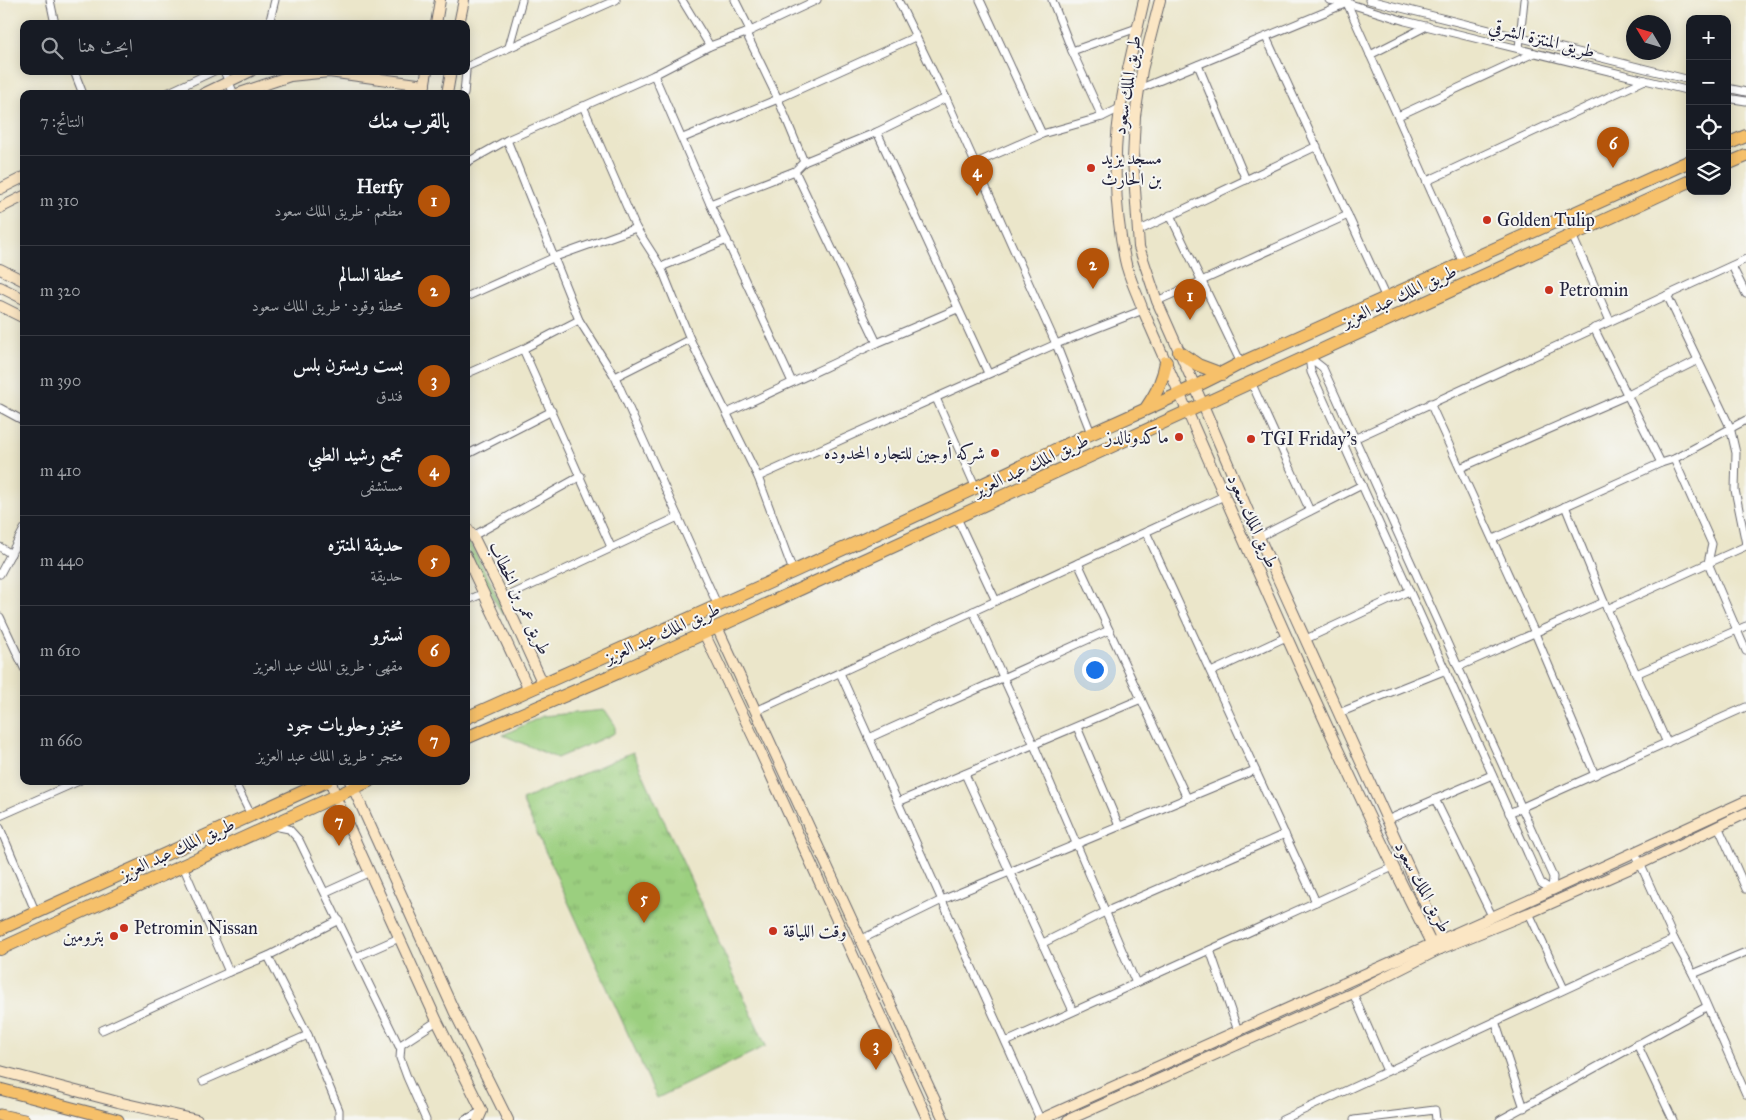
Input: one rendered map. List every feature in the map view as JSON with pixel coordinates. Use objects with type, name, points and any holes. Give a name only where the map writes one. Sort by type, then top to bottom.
[{"type":"highway","points":[[1731,142],[1746,136]]},
{"type":"highway","points":[[1731,162],[1746,156]]},
{"type":"highway","name":"طريق الملك عبد العزيز","points":[[470,716],[976,488],[1091,433],[1222,374],[1241,363],[1686,163]]},
{"type":"highway","name":"طريق الملك عبد العزيز","points":[[470,736],[704,634],[1686,183]]},
{"type":"highway","points":[[1179,352],[1198,365],[1222,374]]},
{"type":"highway","points":[[1146,409],[1164,378],[1166,362]]},
{"type":"highway","name":"طريق الملك عبد العزيز","points":[[0,929],[318,785]]},
{"type":"highway","name":"طريق الملك عبد العزيز","points":[[0,949],[335,796],[352,785]]},
{"type":"main road","points":[[0,1089],[118,1120]]},
{"type":"main road","points":[[0,1115],[24,1120]]},
{"type":"street","points":[[50,0],[54,20]]},
{"type":"street","points":[[269,20],[275,0]]},
{"type":"street","points":[[437,20],[440,0]]},
{"type":"street","points":[[460,20],[464,0]]},
{"type":"street","points":[[509,47],[522,0]]},
{"type":"street","points":[[470,65],[616,0]]},
{"type":"street","points":[[682,0],[710,46]]},
{"type":"street","points":[[735,0],[804,162]]},
{"type":"street","points":[[470,161],[507,140],[654,75],[710,46],[748,32],[817,0]]},
{"type":"street","points":[[898,0],[976,163],[1056,344],[1091,433]]},
{"type":"street","points":[[980,0],[1042,134]]},
{"type":"street","points":[[1052,0],[1072,51],[1102,117]]},
{"type":"street","name":"طريق الملك سعود","points":[[1144,0],[1120,108],[1117,134],[1119,217],[1125,261],[1143,310],[1286,637],[1393,867],[1437,943]]},
{"type":"street","name":"طريق الملك سعود","points":[[1160,0],[1142,70],[1135,116],[1133,160],[1139,247],[1157,301],[1259,537],[1387,820],[1437,943]]},
{"type":"street","name":"طريق المنتزة الشرقي","points":[[1330,0],[1348,2],[1427,26],[1686,90]]},
{"type":"street","points":[[1369,0],[1686,79]]},
{"type":"street","points":[[1520,48],[1524,0]]},
{"type":"street","points":[[1139,89],[1348,2],[1464,263]]},
{"type":"street","points":[[1370,55],[1427,26]]},
{"type":"street","points":[[1072,51],[1137,28]]},
{"type":"street","points":[[683,138],[778,99],[915,37]]},
{"type":"street","points":[[1266,37],[1386,298]]},
{"type":"street","points":[[1398,116],[1534,53]]},
{"type":"street","points":[[1198,65],[1246,180]]},
{"type":"street","points":[[76,75],[81,90]]},
{"type":"street","points":[[174,90],[205,75]]},
{"type":"street","points":[[226,75],[234,90]]},
{"type":"street","points":[[212,90],[244,75]]},
{"type":"street","points":[[248,90],[290,76],[300,75]]},
{"type":"street","points":[[346,75],[424,89],[426,75]]},
{"type":"street","points":[[448,90],[450,75]]},
{"type":"street","points":[[464,90],[466,75]]},
{"type":"street","points":[[654,75],[683,138],[710,204],[792,382]]},
{"type":"street","points":[[1427,181],[1645,80]]},
{"type":"street","points":[[1731,89],[1746,92]]},
{"type":"street","points":[[710,204],[795,171],[804,162],[877,132],[946,98]]},
{"type":"street","points":[[1731,99],[1746,101]]},
{"type":"street","points":[[582,106],[636,228],[661,267],[690,339],[758,477],[792,571]]},
{"type":"street","points":[[976,163],[1042,134],[1102,117],[1120,108]]},
{"type":"street","points":[[877,132],[988,373]]},
{"type":"street","points":[[507,140],[579,320],[615,377],[717,604]]},
{"type":"street","points":[[1138,231],[1317,146]]},
{"type":"street","points":[[795,171],[877,343]]},
{"type":"street","points":[[0,189],[20,179]]},
{"type":"street","points":[[0,208],[20,198]]},
{"type":"street","points":[[1157,301],[1348,214]]},
{"type":"street","points":[[1170,216],[1241,363]]},
{"type":"street","points":[[470,295],[555,257],[636,228]]},
{"type":"street","points":[[1572,235],[1610,321]]},
{"type":"street","points":[[661,267],[727,240]]},
{"type":"street","points":[[1343,444],[1746,259]]},
{"type":"street","points":[[1732,266],[1746,294]]},
{"type":"street","points":[[0,269],[20,280]]},
{"type":"street","points":[[0,287],[20,297]]},
{"type":"street","points":[[1458,667],[1708,563],[1746,545],[1735,490],[1736,453],[1730,428],[1667,295]]},
{"type":"street","points":[[0,306],[20,316]]},
{"type":"street","points":[[727,413],[877,343],[957,309]]},
{"type":"street","points":[[758,477],[988,373],[1143,310]]},
{"type":"street","points":[[470,372],[524,349],[579,320]]},
{"type":"street","points":[[1594,328],[1661,463]]},
{"type":"street","points":[[615,377],[690,339]]},
{"type":"street","points":[[524,349],[611,547]]},
{"type":"street","points":[[1308,356],[1323,368],[1553,877],[1552,890]]},
{"type":"street","points":[[1308,356],[1311,372],[1509,813],[1541,883],[1552,890]]},
{"type":"street","points":[[1460,468],[1628,395],[1698,360]]},
{"type":"street","points":[[1251,382],[1310,511]]},
{"type":"street","points":[[936,398],[976,488]]},
{"type":"street","points":[[1430,403],[1536,633],[1595,775]]},
{"type":"street","points":[[0,408],[20,419]]},
{"type":"street","points":[[470,453],[552,411]]},
{"type":"street","points":[[1493,539],[1661,463],[1674,459],[1746,420]]},
{"type":"street","points":[[1674,459],[1712,544],[1708,563],[1746,651]]},
{"type":"street","points":[[470,531],[581,476]]},
{"type":"street","points":[[1259,537],[1362,485]]},
{"type":"street","points":[[756,711],[1224,496]]},
{"type":"street","points":[[1565,506],[1666,742]]},
{"type":"street","points":[[504,598],[678,517]]},
{"type":"street","points":[[957,518],[996,601]]},
{"type":"street","name":"طريق عمر بن الخطاب","points":[[470,531],[504,598],[542,684]]},
{"type":"street","points":[[1146,532],[1316,902]]},
{"type":"street","points":[[0,574],[20,537]]},
{"type":"street","points":[[0,548],[11,554]]},
{"type":"street","points":[[1078,563],[1187,798]]},
{"type":"street","name":"طريق عمر بن الخطاب","points":[[470,564],[528,690]]},
{"type":"street","points":[[1306,639],[1408,591]]},
{"type":"street","points":[[470,600],[484,594]]},
{"type":"street","points":[[973,611],[1034,745],[1136,983]]},
{"type":"street","points":[[0,616],[20,659]]},
{"type":"street","points":[[1636,674],[1746,626]]},
{"type":"street","points":[[717,627],[944,1120]]},
{"type":"street","points":[[869,738],[1109,630]]},
{"type":"street","points":[[704,634],[759,749],[928,1120]]},
{"type":"street","points":[[1211,672],[1286,637]]},
{"type":"street","points":[[1339,713],[1446,670]]},
{"type":"street","points":[[840,673],[1040,1120],[1437,943],[1492,916],[1746,801]]},
{"type":"street","points":[[898,802],[1141,699]]},
{"type":"street","points":[[1509,813],[1746,707]]},
{"type":"street","points":[[1077,727],[1120,826]]},
{"type":"street","points":[[862,939],[942,900],[1256,770]]},
{"type":"street","points":[[965,774],[1074,1011]]},
{"type":"street","points":[[1387,820],[1492,775]]},
{"type":"street","points":[[0,816],[70,785]]},
{"type":"street","points":[[236,785],[251,815]]},
{"type":"street","points":[[332,785],[335,796],[481,1117],[465,1120]]},
{"type":"street","points":[[352,785],[454,1011],[508,1120]]},
{"type":"street","points":[[1435,799],[1492,916]]},
{"type":"street","points":[[1068,1120],[1353,993],[1437,943],[1529,913],[1746,814]]},
{"type":"street","points":[[271,825],[290,829],[299,840],[401,1045],[400,1058],[426,1120]]},
{"type":"street","points":[[1718,826],[1746,889]]},
{"type":"street","points":[[0,828],[36,913]]},
{"type":"street","points":[[1042,942],[1105,912],[1285,834]]},
{"type":"street","points":[[1635,852],[1674,939],[1693,974],[1746,1094]]},
{"type":"street","points":[[182,866],[229,972]]},
{"type":"street","points":[[1006,1042],[1393,867]]},
{"type":"street","points":[[326,892],[370,872]]},
{"type":"street","points":[[1529,913],[1564,989]]},
{"type":"street","points":[[102,1030],[268,956],[339,920]]},
{"type":"street","points":[[356,957],[399,938]]},
{"type":"street","points":[[1282,1120],[1674,939]]},
{"type":"street","points":[[1210,950],[1238,1031]]},
{"type":"street","points":[[1693,974],[1746,952]]},
{"type":"street","points":[[268,956],[308,1036],[339,1110],[339,1120]]},
{"type":"street","points":[[1353,993],[1387,1071]]},
{"type":"street","points":[[1500,1120],[1706,1007]]},
{"type":"street","points":[[401,1045],[437,1021]]},
{"type":"street","points":[[1495,1021],[1524,1108]]},
{"type":"street","points":[[203,1081],[308,1036]]},
{"type":"street","points":[[1637,1044],[1673,1120]]},
{"type":"street","points":[[0,1071],[118,1102],[197,1120]]},
{"type":"street","points":[[498,1099],[501,1120]]},
{"type":"street","points":[[1354,1120],[1435,1110],[1436,1120]]},
{"type":"green space","points":[[470,543],[489,579],[504,613],[502,614],[470,554]]},
{"type":"green space","points":[[605,710],[615,725],[615,732],[613,734],[557,758],[503,735],[543,716]]},
{"type":"green space","points":[[633,752],[766,1046],[657,1098],[522,800]]},
{"type":"place","name":"مسجد يزيد بن الحارث","points":[[1091,168]]},
{"type":"place","name":"نسترو","points":[[1613,168]]},
{"type":"place","name":"مجمع رشيد الطبي","points":[[977,196]]},
{"type":"place","name":"Golden Tulip","points":[[1487,220]]},
{"type":"place","name":"محطة السالم","points":[[1093,289]]},
{"type":"place","name":"Petromin","points":[[1549,290]]},
{"type":"place","name":"Herfy","points":[[1190,320]]},
{"type":"place","name":"ماكدونالدز","points":[[1179,437]]},
{"type":"place","name":"TGI Friday's","points":[[1251,439]]},
{"type":"place","name":"شركه أوجين للتجاره المحدوده","points":[[995,453]]},
{"type":"place","name":"مخبز وحلويات جود","points":[[339,846]]},
{"type":"place","name":"حديقة المنتزه","points":[[644,923]]},
{"type":"place","name":"Petromin Nissan","points":[[124,928]]},
{"type":"place","name":"وقت اللياقة","points":[[773,931]]},
{"type":"place","name":"بترومين","points":[[114,936]]},
{"type":"place","name":"بست ويسترن بلس","points":[[876,1070]]}]
